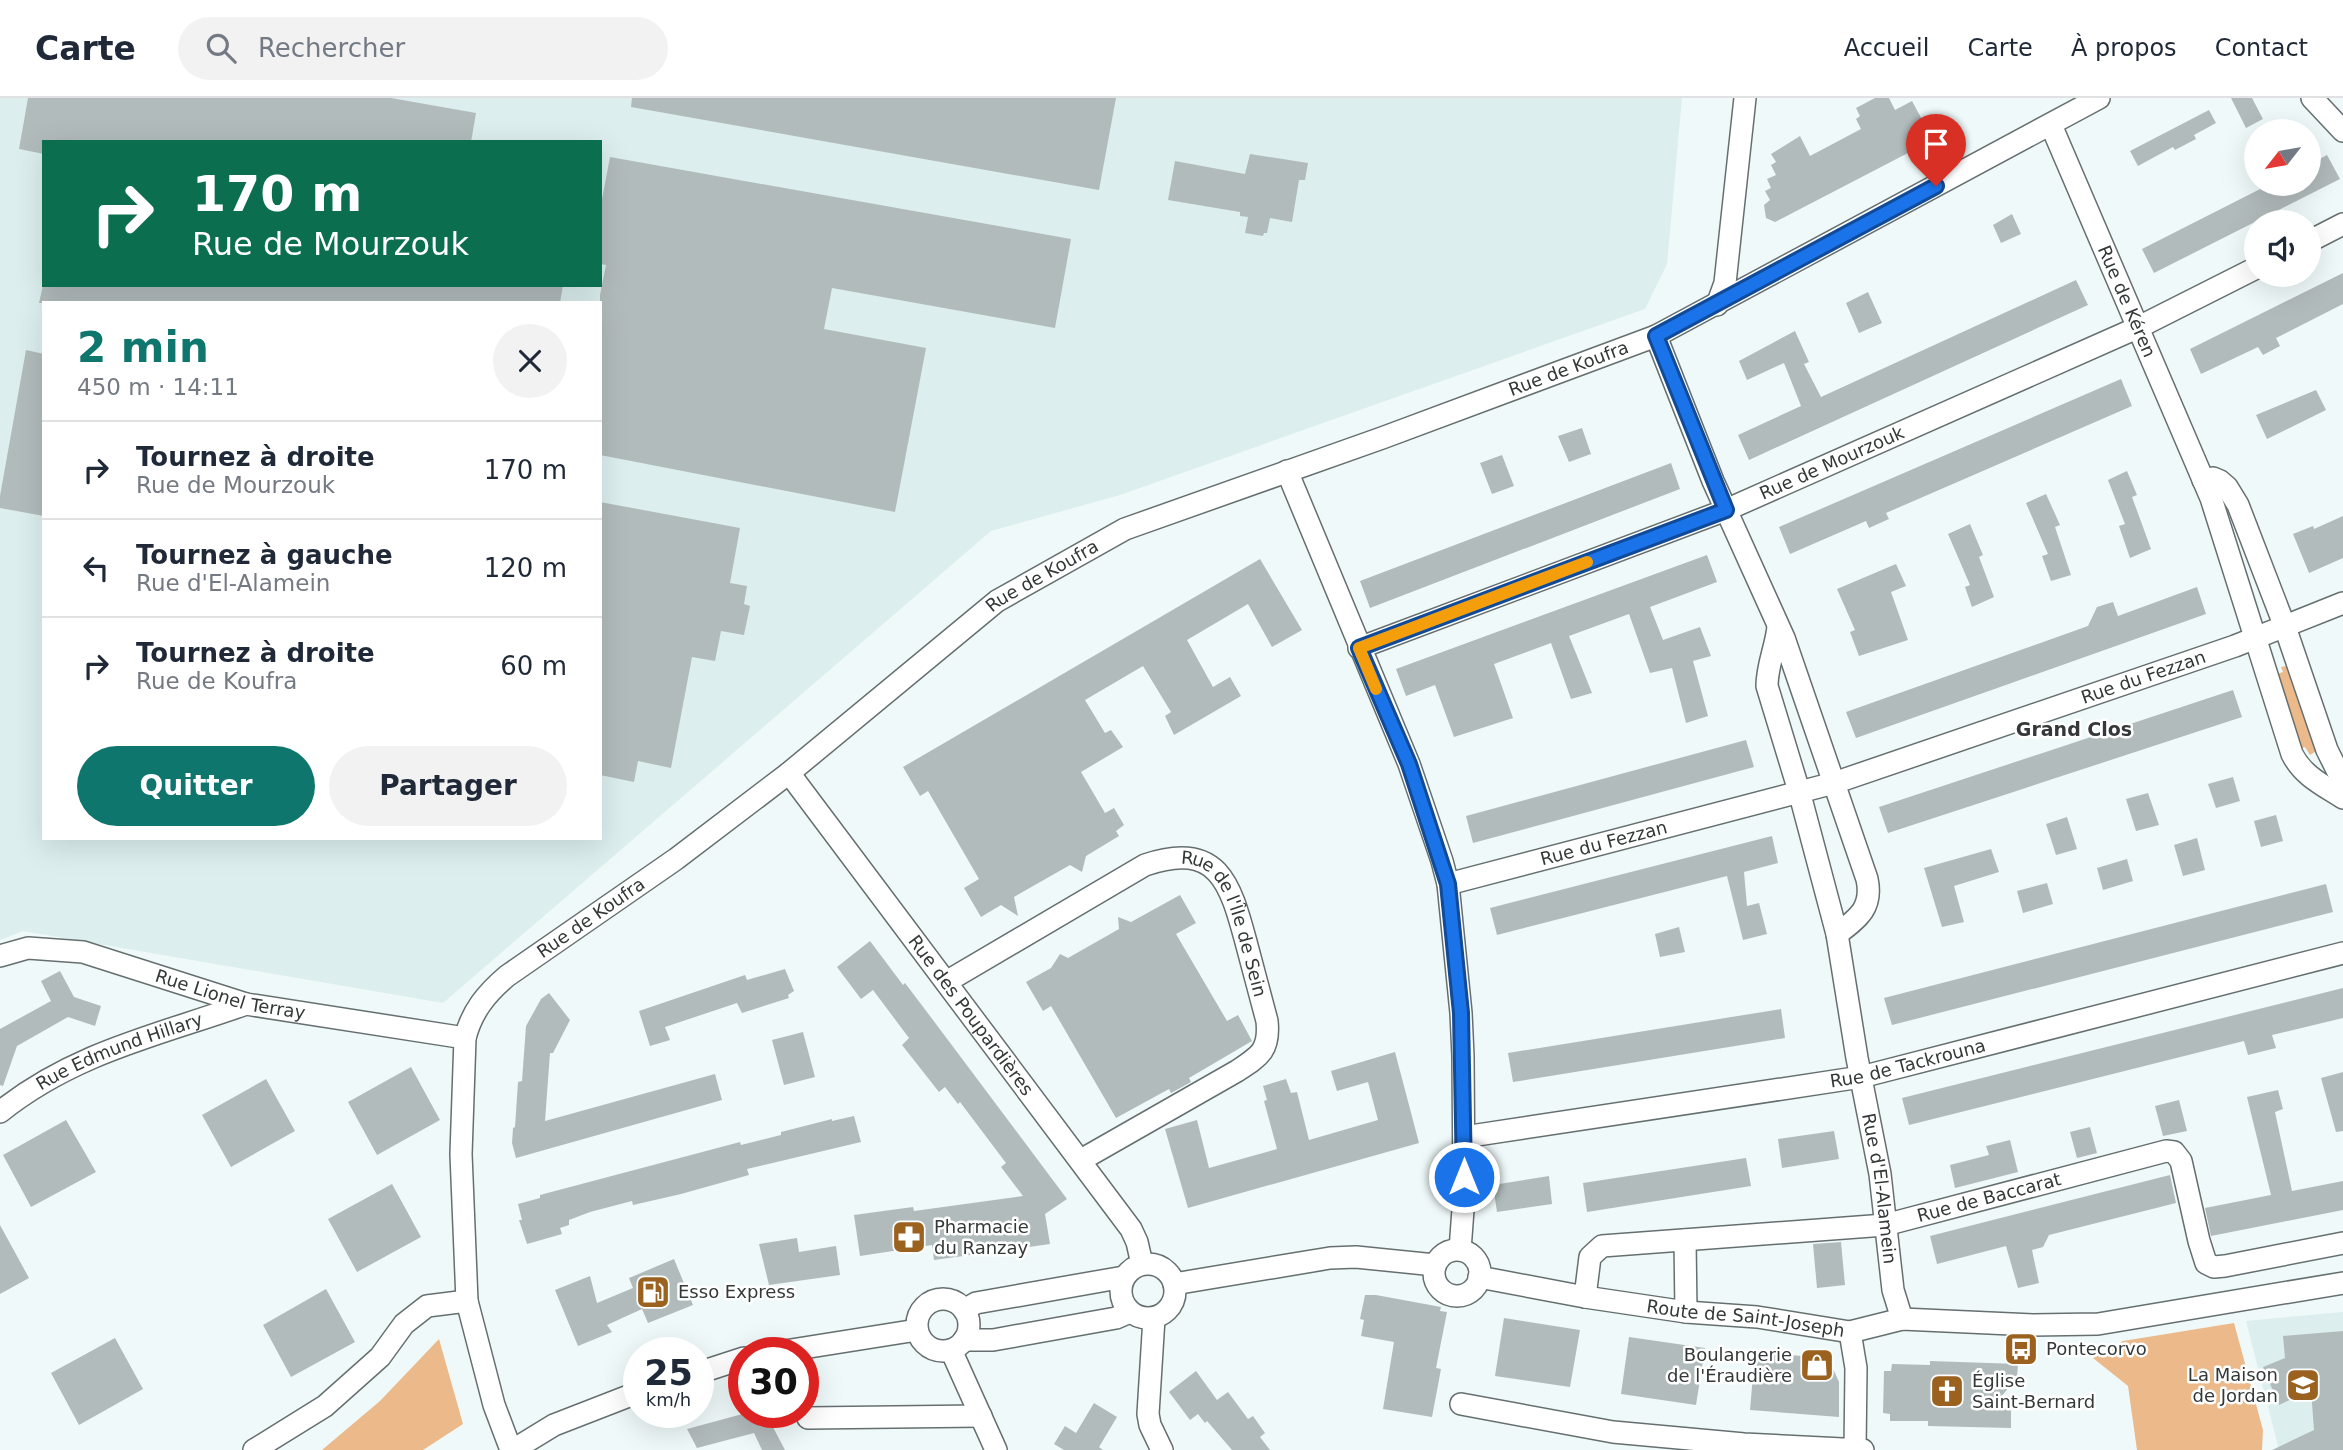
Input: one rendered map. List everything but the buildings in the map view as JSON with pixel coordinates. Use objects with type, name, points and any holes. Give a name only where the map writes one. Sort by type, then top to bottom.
[{"type":"street","points":[[1717,305],[1725,283],[1745,98]]},
{"type":"street","name":"Rue de Koufra","points":[[512,1450],[494,1405],[467,1301],[461,1154],[467,1027],[482,998],[507,976],[676,859],[789,773],[997,601],[1125,529],[1395,434],[1656,336],[2099,98]]},
{"type":"street","points":[[2312,98],[2343,131]]},
{"type":"street","name":"Rue de Kéren","points":[[2051,125],[2211,498],[2296,762],[2314,780],[2343,798]]},
{"type":"street","points":[[2321,235],[2343,224]]},
{"type":"street","name":"Rue de Mourzouk","points":[[1359,648],[1726,510],[2139,327],[2244,274]]},
{"type":"street","points":[[1656,336],[1726,510],[1782,636],[1870,892],[1868,902],[1858,917],[1837,934]]},
{"type":"street","points":[[1287,471],[1409,764],[1448,884],[1461,1013],[1464,1196],[1460,1250]]},
{"type":"street","points":[[2203,480],[2213,478],[2220,481],[2238,505],[2285,627],[2327,750],[2343,782]]},
{"type":"street","points":[[2256,638],[2343,603]]},
{"type":"street","name":"Rue d'El-Alamein","points":[[1782,636],[1777,642],[1767,670],[1767,685],[1799,791],[1837,934],[1880,1174],[1893,1290],[1902,1319]]},
{"type":"street","name":"Rue du Fezzan","points":[[1834,783],[2256,638]]},
{"type":"street","name":"Rue des Poupardières","points":[[789,773],[1131,1228],[1142,1264]]},
{"type":"street","points":[[1799,791],[1834,783]]},
{"type":"street","name":"Rue du Fezzan","points":[[1448,884],[1799,791]]},
{"type":"street","name":"Rue de l'Île de Sein","points":[[946,982],[1145,865],[1162,859],[1195,859],[1210,866],[1227,884],[1235,901],[1267,1021],[1269,1036],[1266,1047],[1257,1058],[1081,1160]]},
{"type":"street","name":"Rue Lionel Terray","points":[[0,956],[28,948],[83,952],[246,1004],[465,1038]]},
{"type":"street","name":"Rue de Tackrouna","points":[[1464,1137],[1861,1077],[2343,953]]},
{"type":"street","name":"Rue Edmund Hillary","points":[[0,1112],[23,1093],[109,1049],[246,1004]]},
{"type":"street","name":"Rue de Baccarat","points":[[1585,1297],[1590,1257],[1602,1246],[1885,1225],[2166,1152],[2178,1155],[2183,1168],[2206,1263],[2214,1267],[2225,1266],[2343,1243]]},
{"type":"street","points":[[1685,1240],[1686,1312]]},
{"type":"street","points":[[1460,1250],[1474,1257],[1479,1267],[1479,1277],[1471,1290],[1462,1295],[1452,1295],[1437,1284],[1435,1265],[1445,1253],[1460,1250]]},
{"type":"street","points":[[1174,1284],[1330,1258],[1356,1257],[1435,1265]]},
{"type":"street","points":[[1142,1264],[1156,1265],[1167,1272],[1174,1284],[1174,1298],[1167,1311],[1154,1318],[1130,1312],[1123,1302],[1120,1289],[1124,1277],[1142,1264]]},
{"type":"street","points":[[964,1310],[976,1303],[1124,1277]]},
{"type":"street","name":"Route de Saint-Joseph","points":[[1479,1277],[1686,1312],[1757,1317],[1850,1332],[1902,1319],[2033,1325],[2098,1324],[2343,1283]]},
{"type":"street","points":[[996,1450],[981,1416],[958,1345],[969,1325],[964,1310],[950,1300],[933,1301],[920,1313],[917,1330],[924,1343],[930,1348],[944,1351],[958,1345],[1116,1318],[1130,1312]]},
{"type":"street","points":[[254,1450],[325,1406],[380,1357],[404,1324],[427,1306],[467,1301]]},
{"type":"street","points":[[1154,1318],[1147,1414],[1162,1450]]},
{"type":"street","points":[[819,1346],[917,1330]]},
{"type":"street","points":[[1850,1332],[1856,1368],[1855,1450]]},
{"type":"street","points":[[512,1450],[554,1425],[623,1398]]},
{"type":"street","points":[[1461,1404],[1613,1432],[1733,1444],[1863,1450]]},
{"type":"street","points":[[819,1418],[981,1416]]},
{"type":"shaded area","points":[[0,98],[1682,98],[1667,264],[1645,309],[1120,495],[991,531],[443,1003],[23,931],[0,940]]},
{"type":"shaded area","points":[[2286,666],[2288,670],[2293,669],[2318,750],[2310,755],[2305,747],[2300,749],[2277,674],[2283,672],[2281,667]]},
{"type":"shaded area","name":"La Maison de Jordan","points":[[2343,1312],[2343,1450],[2279,1450],[2246,1321]]},
{"type":"shaded area","points":[[2234,1323],[2263,1430],[2262,1450],[2137,1450],[2128,1386],[2093,1358],[2123,1341]]},
{"type":"shaded area","points":[[439,1339],[463,1424],[423,1450],[322,1450],[380,1401]]},
{"type":"slow traffic","points":[[1376,689],[1359,648],[1587,562]]},
{"type":"place","name":"Pharmacie du Ranzay","points":[[909,1237]]},
{"type":"place","name":"Esso Express","points":[[653,1292]]},
{"type":"place","name":"Pontecorvo","points":[[2021,1349]]},
{"type":"place","name":"Boulangerie de l'Éraudière","points":[[1817,1365]]},
{"type":"place","name":"La Maison de Jordan","points":[[2303,1385]]},
{"type":"place","name":"Église Saint-Bernard","points":[[1947,1391]]},
{"type":"district","name":"Grand Clos","points":[[2074,729]]},
{"type":"route","points":[[1464,1177],[1461,1013],[1448,884],[1409,764],[1359,648],[1726,510],[1656,336],[1936,186]]}]
